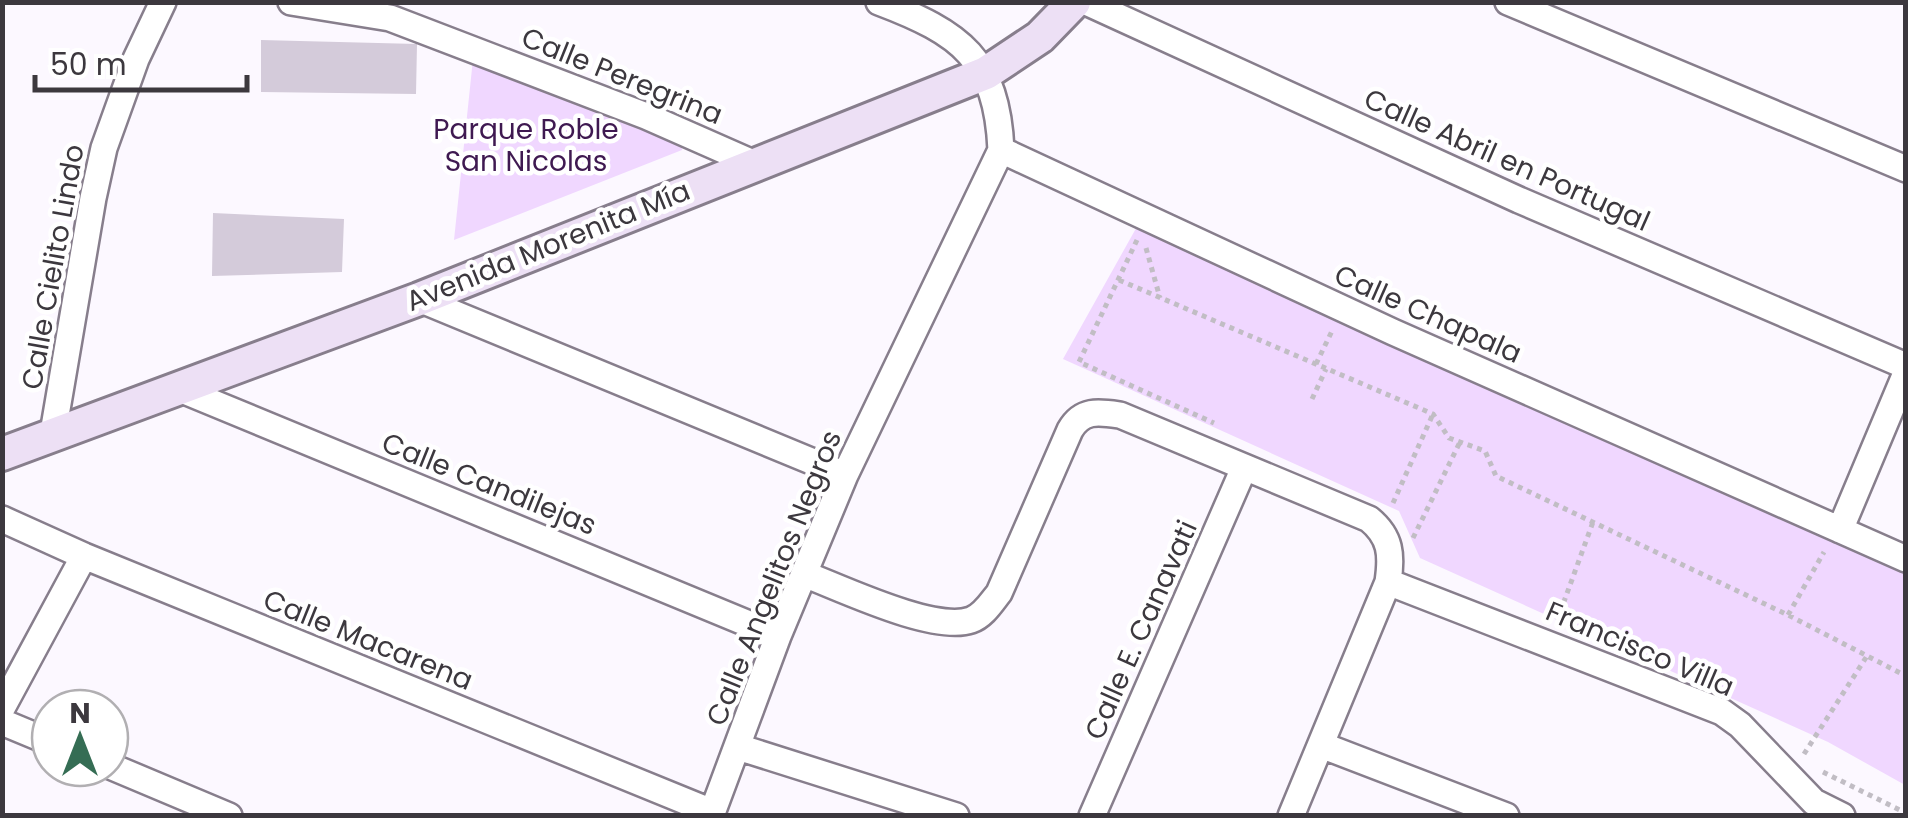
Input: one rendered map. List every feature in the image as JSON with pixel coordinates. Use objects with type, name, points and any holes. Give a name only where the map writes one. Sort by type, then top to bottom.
[{"type":"street","name":"Calle Cielito Lindo","points":[[54,433],[92,198],[104,148],[136,59],[163,2]]},
{"type":"street","name":"Calle Peregrina","points":[[291,2],[406,24],[646,116],[755,164]]},
{"type":"street","points":[[879,2],[930,24],[962,46],[986,73],[996,100],[1001,150]]},
{"type":"street","name":"Avenida Morenita Mía","points":[[2,454],[419,298],[986,73],[1040,37],[1074,2]]},
{"type":"street","name":"Calle Abril en Portugal","points":[[1086,2],[1519,200],[1906,370]]},
{"type":"street","points":[[1508,2],[1906,169]]},
{"type":"street","name":"Calle Angelitos Negros","points":[[711,814],[778,636],[845,475],[1001,150]]},
{"type":"street","name":"Calle Chapala","points":[[1001,150],[1835,535],[1906,559]]},
{"type":"street","points":[[419,298],[845,475]]},
{"type":"street","points":[[1835,535],[1906,370]]},
{"type":"street","name":"Calle Candilejas","points":[[177,388],[778,636]]},
{"type":"street","points":[[804,574],[912,614],[958,622],[974,620],[999,593],[1070,430],[1082,416],[1092,412],[1120,415],[1369,519],[1388,541],[1388,582],[1290,816]]},
{"type":"street","name":"Calle E. Canavati","points":[[1092,816],[1244,468]]},
{"type":"street","name":"Calle Macarena","points":[[2,519],[711,814]]},
{"type":"street","points":[[2,708],[84,556]]},
{"type":"street","name":"Francisco Villa","points":[[1388,582],[1722,712],[1740,725],[1811,809],[1842,816]]},
{"type":"street","points":[[2,722],[30,734]]},
{"type":"street","points":[[1321,746],[1506,816]]},
{"type":"street","points":[[738,747],[956,816]]},
{"type":"street","points":[[130,774],[229,816]]},
{"type":"path","points":[[1141,230],[1160,298]]},
{"type":"path","points":[[1220,425],[1078,362],[1119,280],[1433,414],[1449,438],[1485,451],[1496,476],[1788,615],[1906,676]]},
{"type":"path","points":[[1316,364],[1338,319]]},
{"type":"path","points":[[1312,398],[1326,368]]},
{"type":"path","points":[[1378,496],[1396,504],[1433,414]]},
{"type":"path","points":[[1407,551],[1461,440]]},
{"type":"path","points":[[1788,615],[1835,535]]},
{"type":"path","points":[[1800,760],[1868,656]]},
{"type":"green space","name":"Parque Roble San Nicolas","points":[[473,59],[681,139],[682,150],[454,240]]},
{"type":"green space","points":[[1139,223],[1905,563],[1905,785],[1828,742],[1420,558],[1399,511],[1063,359]]},
{"type":"building","points":[[261,40],[417,44],[416,94],[261,92]]},
{"type":"building","points":[[213,213],[344,219],[342,272],[212,276]]}]
